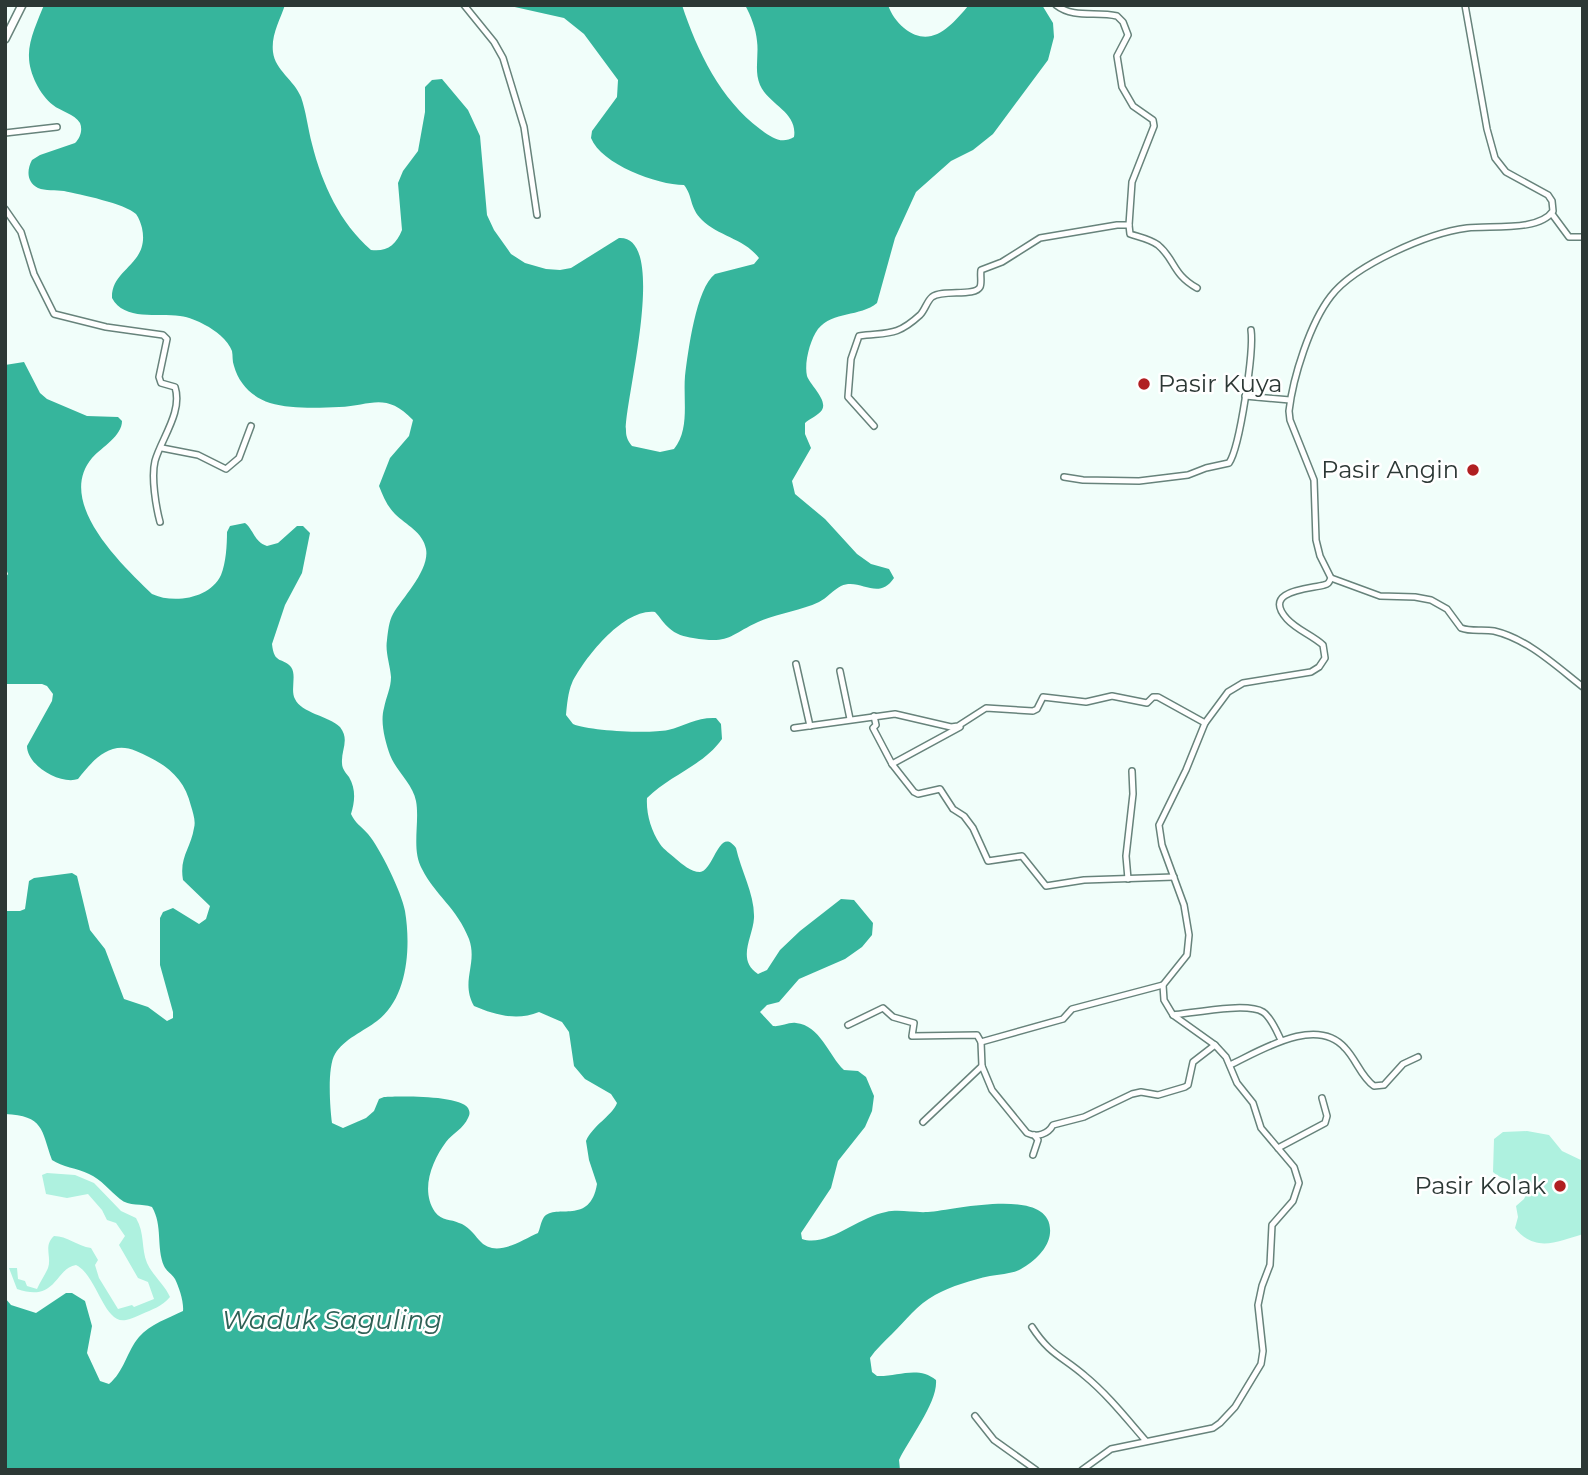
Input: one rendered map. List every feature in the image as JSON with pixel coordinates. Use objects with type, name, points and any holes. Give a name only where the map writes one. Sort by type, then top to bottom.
[{"type":"main road","points":[[5,39],[22,5]]},
{"type":"street","points":[[464,5],[494,42],[503,58],[524,127],[537,215]]},
{"type":"street","points":[[1056,5],[1074,14],[1117,16],[1128,32],[1128,38],[1117,56],[1120,80],[1133,106],[1153,120],[1154,126],[1132,182],[1130,234],[1157,244],[1179,275],[1197,288]]},
{"type":"street","points":[[1465,5],[1487,129],[1495,158],[1506,172],[1548,195],[1554,207],[1552,214],[1522,225],[1471,227],[1446,232],[1420,241],[1359,272],[1331,296],[1323,309],[1306,347],[1290,400],[1290,419],[1315,488],[1316,535],[1320,556],[1331,578],[1380,596],[1431,600],[1447,609],[1461,628],[1491,631],[1513,638],[1536,651],[1583,687]]},
{"type":"street","points":[[5,133],[57,127]]},
{"type":"street","points":[[5,209],[21,232],[34,274],[54,314],[106,327],[163,335],[167,339],[159,377],[161,383],[175,387],[177,396],[172,421],[155,467],[160,522]]},
{"type":"street","points":[[1552,214],[1569,237],[1583,237]]},
{"type":"street","points":[[874,426],[848,397],[851,359],[859,336],[890,335],[902,329],[920,315],[929,299],[940,293],[974,291],[980,286],[981,271],[1002,262],[1037,239],[1129,225]]},
{"type":"street","points":[[1064,477],[1139,481],[1188,475],[1229,463],[1236,445],[1245,396],[1252,350],[1251,330]]},
{"type":"street","points":[[1245,396],[1290,400]]},
{"type":"street","points":[[162,447],[198,455],[226,468],[239,458],[251,426]]},
{"type":"street","points":[[981,1042],[1063,1019],[1072,1009],[1163,985],[1184,962],[1189,947],[1184,905],[1162,845],[1159,825],[1205,723],[1220,700],[1235,687],[1260,679],[1311,672],[1323,663],[1326,654],[1323,645],[1288,620],[1281,604],[1293,590],[1323,585],[1331,578]]},
{"type":"street","points":[[796,664],[810,726]]},
{"type":"street","points":[[840,671],[850,719]]},
{"type":"street","points":[[794,728],[895,714],[951,727],[986,708],[1035,710],[1043,697],[1086,702],[1112,696],[1147,704],[1153,697],[1158,697],[1205,723]]},
{"type":"street","points":[[874,716],[874,731],[892,764],[915,793],[940,789],[953,809],[970,824],[989,861],[1022,856],[1046,886],[1084,880],[1174,877]]},
{"type":"street","points":[[892,764],[958,729],[962,723]]},
{"type":"street","points":[[1128,879],[1126,856],[1133,794],[1132,771]]},
{"type":"street","points":[[1082,1470],[1111,1450],[1196,1433],[1220,1423],[1234,1407],[1259,1369],[1262,1351],[1258,1305],[1270,1265],[1272,1225],[1293,1201],[1299,1183],[1294,1167],[1261,1128],[1253,1103],[1237,1083],[1222,1051],[1173,1015],[1164,1000],[1163,985]]},
{"type":"street","points":[[848,1025],[883,1008],[892,1017],[914,1023],[912,1036],[977,1035],[981,1042],[982,1066],[992,1090],[1027,1133],[1034,1135],[1046,1134],[1054,1125],[1084,1117],[1132,1094],[1141,1092],[1158,1095],[1185,1087],[1193,1062],[1215,1045]]},
{"type":"street","points":[[1173,1015],[1245,1008],[1259,1010],[1269,1018],[1281,1040]]},
{"type":"street","points":[[1230,1065],[1281,1040],[1311,1035],[1330,1038],[1347,1049],[1367,1080],[1374,1086],[1384,1085],[1403,1064],[1418,1057]]},
{"type":"street","points":[[923,1122],[982,1066]]},
{"type":"street","points":[[1278,1148],[1325,1123],[1327,1116],[1322,1098]]},
{"type":"street","points":[[1033,1155],[1038,1140],[1034,1135]]},
{"type":"street","points":[[1032,1327],[1047,1349],[1085,1376],[1109,1398],[1146,1441]]},
{"type":"street","points":[[975,1416],[995,1440],[1036,1470]]},
{"type":"shaded area","points":[[1527,1131],[1549,1135],[1562,1151],[1583,1161],[1583,1234],[1555,1242],[1538,1243],[1530,1241],[1515,1228],[1518,1217],[1516,1206],[1524,1199],[1529,1189],[1493,1172],[1494,1139],[1503,1132]]},
{"type":"shaded area","points":[[42,1175],[75,1175],[94,1183],[121,1211],[136,1218],[141,1229],[147,1263],[168,1293],[170,1297],[167,1300],[132,1318],[118,1319],[106,1307],[83,1270],[76,1265],[69,1267],[54,1283],[40,1292],[17,1289],[9,1268],[17,1268],[18,1279],[37,1289],[48,1268],[48,1248],[54,1236],[91,1248],[98,1260],[95,1265],[99,1278],[118,1309],[132,1305],[134,1307],[154,1299],[148,1282],[138,1278],[119,1245],[125,1236],[116,1223],[107,1220],[88,1194],[67,1198],[46,1194]]},
{"type":"water","name":"Waduk Saguling","points":[[44,5],[285,5],[273,40],[274,58],[301,97],[316,159],[334,202],[350,228],[371,250],[382,250],[390,246],[402,230],[398,183],[403,171],[418,151],[425,112],[425,87],[432,80],[442,79],[468,110],[480,136],[487,215],[511,254],[525,263],[560,270],[571,268],[619,238],[634,244],[641,263],[643,290],[626,433],[632,446],[660,452],[674,449],[682,433],[688,352],[698,306],[708,281],[715,274],[754,264],[759,258],[746,246],[702,220],[695,211],[684,185],[659,181],[631,171],[606,156],[597,147],[591,138],[592,131],[617,97],[618,80],[584,34],[564,18],[506,5],[682,5],[703,57],[722,89],[746,117],[780,140],[794,137],[794,128],[792,121],[760,85],[756,36],[745,5],[888,5],[894,18],[904,28],[923,37],[940,33],[969,5],[1042,5],[1053,23],[1054,37],[1048,60],[993,134],[973,150],[951,161],[916,192],[895,238],[877,303],[824,323],[810,345],[807,376],[821,397],[823,406],[821,412],[805,423],[805,434],[811,448],[792,481],[795,494],[825,519],[857,554],[871,564],[889,569],[894,578],[882,588],[855,584],[841,586],[819,602],[766,619],[722,639],[705,640],[677,634],[665,625],[655,612],[631,618],[607,636],[586,660],[572,683],[566,715],[573,724],[581,726],[634,732],[668,730],[709,718],[716,718],[721,724],[722,739],[706,756],[647,798],[647,810],[660,844],[693,871],[705,870],[725,842],[730,842],[736,848],[754,909],[747,948],[748,962],[758,974],[767,970],[780,950],[800,931],[841,899],[854,900],[873,923],[872,935],[862,947],[845,959],[799,979],[779,1002],[767,1005],[760,1012],[773,1026],[796,1023],[812,1029],[844,1070],[858,1071],[866,1077],[874,1096],[872,1111],[865,1127],[838,1161],[831,1188],[801,1233],[802,1239],[822,1239],[891,1211],[928,1212],[1000,1204],[1036,1209],[1047,1218],[1049,1239],[1031,1263],[1014,1272],[969,1281],[935,1295],[912,1313],[870,1358],[872,1372],[877,1376],[915,1372],[936,1380],[928,1409],[899,1460],[900,1470],[5,1470],[5,1298],[11,1305],[36,1313],[66,1293],[72,1293],[85,1301],[92,1326],[87,1353],[100,1381],[109,1384],[143,1332],[183,1311],[183,1307],[177,1282],[165,1268],[162,1259],[152,1207],[124,1201],[93,1176],[52,1160],[43,1132],[34,1121],[5,1114],[5,911],[25,909],[29,881],[34,878],[72,873],[77,876],[90,930],[105,949],[124,999],[148,1007],[167,1021],[173,1018],[173,1012],[160,965],[160,918],[163,912],[173,908],[199,924],[206,919],[210,906],[183,880],[184,859],[195,825],[183,786],[164,766],[136,751],[118,748],[103,754],[78,779],[71,780],[46,772],[28,753],[27,746],[52,701],[53,694],[42,684],[5,684],[5,578],[8,574],[5,566],[5,365],[24,362],[40,393],[47,399],[87,416],[118,417],[122,421],[119,432],[92,458],[83,475],[82,494],[87,513],[97,532],[125,567],[152,594],[180,599],[209,590],[223,570],[230,526],[245,523],[259,542],[267,546],[278,543],[297,526],[303,526],[310,533],[302,573],[285,605],[272,644],[273,651],[277,658],[293,670],[294,695],[298,704],[335,723],[343,732],[345,741],[342,765],[354,791],[351,814],[373,841],[395,882],[405,911],[408,940],[405,971],[395,999],[377,1021],[349,1040],[332,1060],[332,1123],[343,1128],[366,1118],[374,1111],[379,1099],[384,1097],[429,1097],[463,1104],[468,1108],[469,1115],[464,1125],[446,1142],[436,1158],[428,1194],[435,1212],[441,1217],[465,1226],[485,1245],[500,1248],[516,1244],[538,1233],[544,1217],[549,1213],[572,1211],[587,1205],[597,1184],[586,1141],[617,1103],[611,1094],[585,1079],[574,1066],[569,1032],[562,1022],[539,1012],[506,1016],[474,1006],[469,988],[472,956],[469,939],[458,919],[427,878],[419,861],[416,845],[416,801],[412,789],[390,755],[383,719],[391,681],[387,649],[390,623],[424,566],[426,549],[418,533],[390,508],[379,486],[390,458],[409,436],[413,420],[394,406],[378,402],[313,408],[270,403],[252,393],[243,384],[236,373],[230,347],[213,330],[187,317],[133,313],[117,305],[112,298],[113,288],[141,250],[142,228],[136,214],[102,200],[64,191],[41,189],[30,179],[29,167],[32,160],[75,143],[81,131],[78,120],[53,105],[44,96],[31,70],[30,44]]},
{"type":"place","name":"Pasir Kuya","points":[[1144,384]]},
{"type":"place","name":"Pasir Angin","points":[[1473,470]]},
{"type":"place","name":"Pasir Kolak","points":[[1560,1186]]}]
